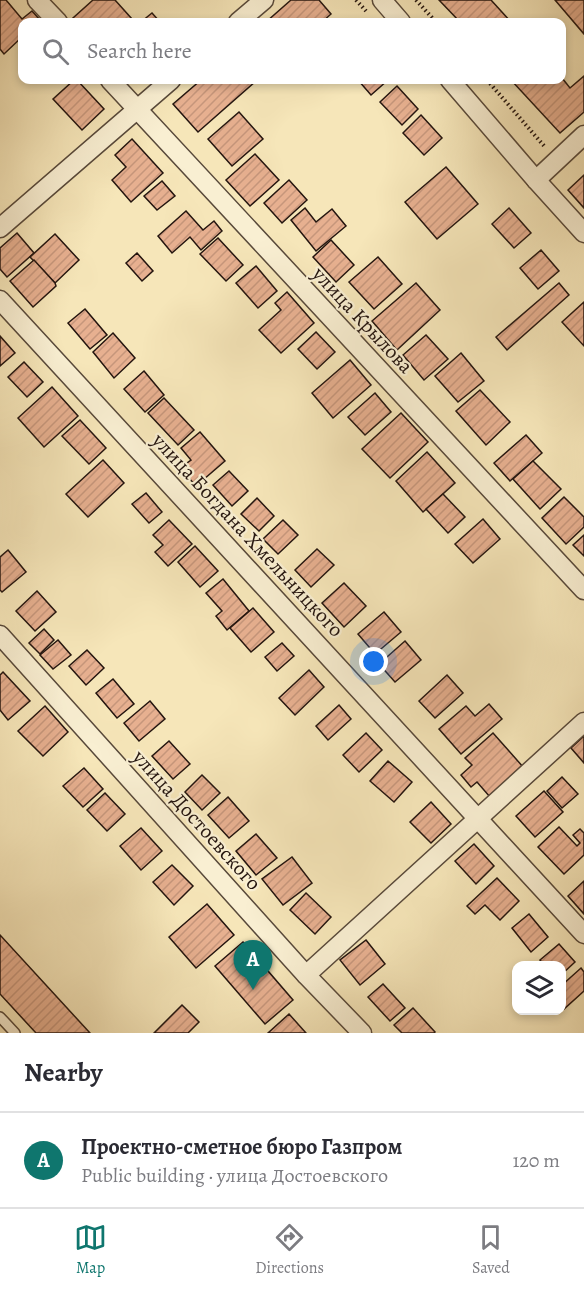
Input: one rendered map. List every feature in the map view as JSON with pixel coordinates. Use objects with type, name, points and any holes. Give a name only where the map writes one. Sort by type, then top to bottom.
[{"type":"street","points":[[37,0],[54,18]]},
{"type":"street","points":[[243,18],[264,0]]},
{"type":"street","points":[[382,0],[398,18]]},
{"type":"street","name":"улица Крылова","points":[[114,84],[584,590]]},
{"type":"street","points":[[0,228],[166,84]]},
{"type":"street","points":[[454,84],[542,174],[584,233]]},
{"type":"street","points":[[542,174],[584,135]]},
{"type":"street","name":"улица Богдана Хмельницкого","points":[[0,300],[584,934]]},
{"type":"street","name":"улица Достоевского","points":[[0,635],[306,975],[362,1033]]},
{"type":"street","points":[[306,975],[584,722]]},
{"type":"lane","points":[[0,1017],[15,1033]]},
{"type":"path","points":[[416,0],[432,18]]},
{"type":"path","points":[[491,84],[545,146],[542,174]]},
{"type":"building","points":[[0,0],[6,0],[21,18],[18,18],[18,41],[4,54],[0,49]]},
{"type":"building","points":[[93,0],[115,0],[131,18],[73,18]]},
{"type":"building","points":[[291,0],[319,0],[331,14],[326,18],[271,18]]},
{"type":"building","points":[[439,0],[491,0],[507,18],[456,18]]},
{"type":"building","points":[[555,0],[584,0],[584,34]]},
{"type":"building","points":[[32,11],[38,18],[23,18]]},
{"type":"building","points":[[152,13],[156,18],[146,18]]},
{"type":"building","points":[[584,76],[584,112],[560,133],[515,84],[566,83],[570,88]]},
{"type":"building","points":[[70,84],[81,84],[104,109],[82,130],[53,99]]},
{"type":"building","points":[[196,84],[252,84],[198,132],[173,104]]},
{"type":"building","points":[[361,84],[383,84],[371,95]]},
{"type":"building","points":[[397,86],[418,109],[402,125],[380,102]]},
{"type":"building","points":[[239,112],[263,139],[232,166],[208,139]]},
{"type":"building","points":[[421,115],[442,138],[424,155],[403,133]]},
{"type":"building","points":[[132,139],[163,173],[131,202],[112,180],[126,167],[115,155]]},
{"type":"building","points":[[255,154],[279,180],[250,206],[226,180]]},
{"type":"building","points":[[446,167],[478,204],[437,239],[405,202]]},
{"type":"building","points":[[584,175],[584,208],[568,190]]},
{"type":"building","points":[[289,180],[307,200],[282,223],[264,203]]},
{"type":"building","points":[[162,181],[175,196],[157,210],[144,196]]},
{"type":"building","points":[[305,208],[316,222],[332,209],[346,226],[316,251],[291,220]]},
{"type":"building","points":[[509,208],[531,233],[514,248],[492,224]]},
{"type":"building","points":[[186,211],[203,230],[214,221],[222,231],[201,250],[190,237],[172,253],[158,236]]},
{"type":"building","points":[[17,233],[34,253],[7,277],[0,269],[0,248]]},
{"type":"building","points":[[55,234],[79,260],[55,283],[30,257]]},
{"type":"building","points":[[218,238],[243,265],[226,281],[200,254]]},
{"type":"building","points":[[331,240],[354,265],[336,282],[313,257]]},
{"type":"building","points":[[541,250],[559,271],[538,289],[520,268]]},
{"type":"building","points":[[137,253],[153,271],[142,281],[126,263]]},
{"type":"building","points":[[378,257],[402,284],[374,309],[349,282]]},
{"type":"building","points":[[34,260],[56,286],[33,307],[10,281]]},
{"type":"building","points":[[256,266],[277,291],[258,308],[236,283]]},
{"type":"building","points":[[416,283],[440,310],[397,350],[372,321]]},
{"type":"building","points":[[559,283],[569,295],[507,350],[496,337]]},
{"type":"building","points":[[287,292],[314,323],[281,353],[259,330],[281,310],[275,303]]},
{"type":"building","points":[[584,302],[584,346],[562,322]]},
{"type":"building","points":[[85,309],[107,335],[90,349],[68,323]]},
{"type":"building","points":[[316,332],[335,352],[317,369],[298,349]]},
{"type":"building","points":[[113,333],[135,358],[114,378],[93,352]]},
{"type":"building","points":[[426,335],[448,359],[424,380],[403,355]]},
{"type":"building","points":[[0,336],[15,353],[0,366]]},
{"type":"building","points":[[461,353],[484,381],[458,402],[435,376]]},
{"type":"building","points":[[350,360],[371,385],[333,418],[312,393]]},
{"type":"building","points":[[24,362],[43,382],[27,397],[8,377]]},
{"type":"building","points":[[144,371],[164,395],[145,412],[124,389]]},
{"type":"building","points":[[52,387],[78,416],[44,447],[18,418]]},
{"type":"building","points":[[480,390],[510,422],[486,445],[456,411]]},
{"type":"building","points":[[375,393],[391,412],[365,435],[348,417]]},
{"type":"building","points":[[164,398],[194,430],[178,445],[148,413]]},
{"type":"building","points":[[401,413],[428,442],[390,478],[362,449]]},
{"type":"building","points":[[80,420],[106,448],[89,464],[62,436]]},
{"type":"building","points":[[200,432],[225,461],[196,486],[180,468],[191,460],[181,448]]},
{"type":"building","points":[[526,435],[542,453],[510,481],[494,463]]},
{"type":"building","points":[[427,452],[455,483],[423,512],[396,481]]},
{"type":"building","points":[[103,460],[124,483],[88,517],[66,494]]},
{"type":"building","points":[[533,461],[561,489],[540,509],[513,479]]},
{"type":"building","points":[[229,471],[248,491],[232,506],[213,485]]},
{"type":"building","points":[[146,493],[162,512],[149,523],[132,504]]},
{"type":"building","points":[[443,494],[465,517],[448,533],[426,509]]},
{"type":"building","points":[[564,497],[584,517],[584,527],[566,544],[542,518]]},
{"type":"building","points":[[257,498],[274,516],[259,531],[241,514]]},
{"type":"building","points":[[483,519],[500,539],[473,563],[455,544]]},
{"type":"building","points":[[169,520],[192,544],[168,566],[155,552],[163,545],[153,535]]},
{"type":"building","points":[[283,520],[298,535],[278,554],[263,539]]},
{"type":"building","points":[[584,535],[584,556],[573,545]]},
{"type":"building","points":[[195,546],[218,571],[200,587],[178,562]]},
{"type":"building","points":[[317,549],[334,565],[311,587],[295,570]]},
{"type":"building","points":[[8,550],[26,572],[2,592],[0,590],[0,557]]},
{"type":"building","points":[[223,579],[249,611],[227,630],[216,616],[222,611],[206,593]]},
{"type":"building","points":[[344,583],[366,606],[344,627],[322,603]]},
{"type":"building","points":[[37,591],[56,612],[35,631],[16,611]]},
{"type":"building","points":[[253,608],[274,632],[251,652],[230,628]]},
{"type":"building","points":[[384,612],[401,632],[375,654],[358,634]]},
{"type":"building","points":[[44,629],[54,640],[40,654],[29,643]]},
{"type":"building","points":[[58,640],[71,655],[53,669],[40,655]]},
{"type":"building","points":[[405,641],[421,660],[395,682],[379,664]]},
{"type":"building","points":[[282,643],[294,656],[277,671],[265,657]]},
{"type":"building","points":[[87,650],[104,668],[86,685],[69,666]]},
{"type":"building","points":[[309,670],[324,687],[295,715],[279,698]]},
{"type":"building","points":[[3,672],[30,701],[8,720],[0,710],[0,675]]},
{"type":"building","points":[[447,675],[463,693],[435,718],[419,701]]},
{"type":"building","points":[[113,679],[134,704],[117,718],[96,693]]},
{"type":"building","points":[[150,701],[165,719],[139,741],[124,723]]},
{"type":"building","points":[[489,704],[502,719],[461,754],[439,729],[466,706],[475,716]]},
{"type":"building","points":[[339,705],[351,719],[328,740],[316,726]]},
{"type":"building","points":[[45,706],[68,732],[43,756],[18,731]]},
{"type":"building","points":[[366,733],[382,750],[359,772],[343,755]]},
{"type":"building","points":[[493,733],[524,768],[490,797],[477,782],[471,787],[461,775],[472,765],[465,758]]},
{"type":"building","points":[[584,736],[584,763],[571,748]]},
{"type":"building","points":[[169,741],[190,764],[173,779],[152,756]]},
{"type":"building","points":[[388,761],[412,782],[394,802],[370,781]]},
{"type":"building","points":[[84,768],[103,789],[83,807],[63,786]]},
{"type":"building","points":[[202,775],[220,793],[202,810],[185,792]]},
{"type":"building","points":[[562,777],[578,794],[562,808],[547,791]]},
{"type":"building","points":[[544,791],[563,812],[535,837],[516,816]]},
{"type":"building","points":[[105,793],[125,814],[107,831],[87,810]]},
{"type":"building","points":[[228,797],[249,821],[229,838],[208,815]]},
{"type":"building","points":[[431,802],[451,824],[431,843],[410,822]]},
{"type":"building","points":[[559,827],[577,846],[580,843],[573,835],[580,829],[584,833],[584,855],[564,874],[538,847]]},
{"type":"building","points":[[141,828],[162,851],[141,870],[120,846]]},
{"type":"building","points":[[256,834],[277,858],[256,875],[236,851]]},
{"type":"building","points":[[474,844],[494,866],[476,884],[455,861]]},
{"type":"building","points":[[292,857],[312,883],[283,905],[262,879]]},
{"type":"building","points":[[172,865],[193,886],[174,905],[153,882]]},
{"type":"building","points":[[497,878],[519,901],[500,920],[485,905],[475,914],[467,906]]},
{"type":"building","points":[[584,881],[584,914],[568,896]]},
{"type":"building","points":[[306,893],[331,917],[315,934],[290,910]]},
{"type":"building","points":[[207,904],[234,935],[196,968],[169,937]]},
{"type":"building","points":[[529,914],[548,937],[531,952],[512,928]]},
{"type":"building","points":[[0,935],[90,1033],[36,1033],[0,994]]},
{"type":"building","points":[[366,940],[385,964],[360,985],[340,960]]},
{"type":"building","points":[[243,942],[293,1000],[265,1024],[215,966]]},
{"type":"building","points":[[559,944],[575,962],[566,970],[566,961],[540,960]]},
{"type":"building","points":[[581,968],[584,972],[584,991],[566,1007],[566,981]]},
{"type":"building","points":[[383,984],[405,1008],[390,1021],[368,997]]},
{"type":"building","points":[[182,1005],[199,1022],[188,1033],[154,1033]]},
{"type":"building","points":[[413,1008],[434,1033],[402,1033],[394,1025]]},
{"type":"building","points":[[289,1014],[306,1033],[268,1033]]},
{"type":"place","name":"Проектно-сметное бюро Газпром","points":[[253,990]]}]
